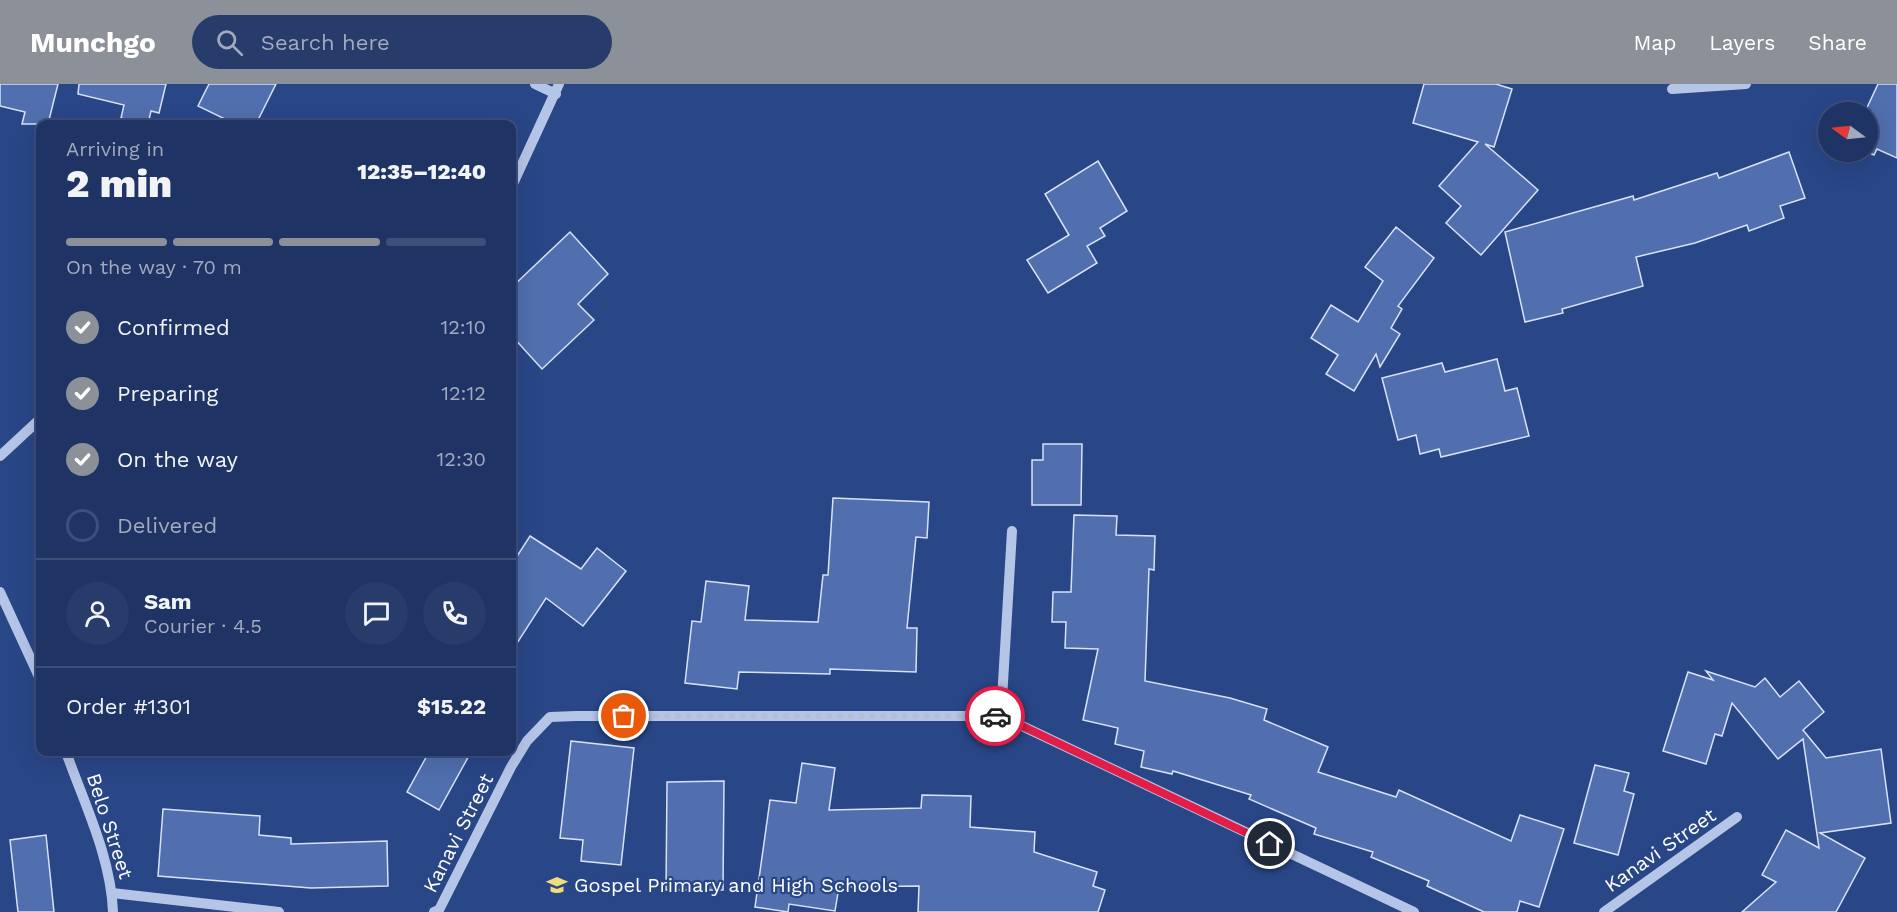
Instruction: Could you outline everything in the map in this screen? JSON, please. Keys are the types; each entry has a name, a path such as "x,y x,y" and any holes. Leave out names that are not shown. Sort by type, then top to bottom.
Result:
{"street":[{"path":"516,177 557,89 535,84"},
{"path":"1672,89 1746,84"},
{"path":"0,456 36,423"},
{"path":"1001,716 1012,531"},
{"path":"0,592 36,670"},
{"name":"Kanavi Street","path":"434,912 439,910 527,741 550,717 1001,716 1414,912"},
{"name":"Belo Street","path":"67,756 102,854 112,893 113,912"},
{"name":"Kanavi Street","path":"1604,912 1737,817"},
{"path":"112,893 279,912"}],"building":[{"path":"0,84 58,84 49,120 36,120 36,124 22,124 25,112 0,106"},
{"path":"79,84 166,84 159,113 151,111 149,120 121,118 124,105 78,94"},
{"path":"209,84 276,84 258,120 227,120 198,106"},
{"path":"1424,84 1496,84 1512,89 1494,147 1485,144 1538,190 1481,255 1446,223 1461,206 1439,186 1478,142 1413,123"},
{"path":"1878,84 1897,84 1897,158 1878,149 1878,102 1870,102"},
{"path":"1789,152 1805,198 1780,206 1784,218 1749,231 1747,225 1695,243 1636,257 1643,286 1562,309 1563,313 1525,322 1505,232 1633,196 1634,200 1717,173 1719,178"},
{"path":"1098,161 1127,211 1100,228 1105,236 1087,246 1097,263 1048,293 1027,260 1069,235 1045,194"},
{"path":"1396,227 1434,258 1398,306 1402,309 1391,328 1400,334 1380,367 1376,354 1354,391 1326,374 1338,355 1311,338 1331,305 1358,322 1383,281 1365,267"},
{"path":"570,232 608,274 578,304 594,320 542,369 516,340 516,283"},
{"path":"1497,359 1505,391 1517,388 1529,436 1441,457 1439,449 1420,454 1416,435 1398,440 1382,378 1442,363 1445,372"},
{"path":"1043,444 1082,444 1081,505 1032,505 1032,460 1043,460"},
{"path":"833,498 929,502 927,538 916,537 907,628 917,628 916,672 830,669 830,674 739,672 737,689 685,683 692,621 701,622 706,581 749,586 745,620 818,622 823,575 828,575"},
{"path":"1074,515 1117,516 1116,535 1155,536 1154,570 1149,569 1145,681 1230,698 1267,709 1264,720 1328,747 1318,772 1396,797 1399,790 1511,841 1520,815 1564,829 1539,907 1520,901 1517,912 1484,912 1427,886 1429,881 1371,857 1373,852 1314,834 1316,828 1249,799 1251,795 1173,771 1172,774 1141,767 1144,751 1115,744 1118,728 1083,720 1098,649 1065,648 1066,622 1052,622 1053,592 1071,592"},
{"path":"530,536 581,569 597,548 626,571 583,626 546,598 516,645 516,558"},
{"path":"1706,671 1755,687 1765,678 1780,697 1799,681 1824,712 1803,730 1826,758 1881,749 1891,823 1820,833 1865,858 1836,912 1742,912 1776,882 1762,875 1786,830 1819,848 1803,739 1778,759 1732,703 1722,736 1715,734 1706,764 1663,751 1688,672 1713,680"},
{"path":"571,741 634,748 621,865 581,861 583,840 560,838"},
{"path":"427,756 469,756 439,810 407,792"},
{"path":"802,763 835,768 829,810 921,808 922,795 971,796 970,827 1035,832 1034,852 1097,872 1093,886 1105,890 1098,912 918,912 919,886 839,887 835,911 789,904 788,912 755,907 770,800 796,803"},
{"path":"1595,765 1629,773 1624,791 1634,794 1618,855 1574,843"},
{"path":"724,781 723,890 666,890 667,782"},
{"path":"163,809 260,816 259,835 291,838 291,844 387,841 388,886 311,888 158,876"},
{"path":"46,835 54,912 18,912 10,840"}],"way so far":[{"path":"624,716 995,716"}],"place":[{"name":"Gospel Primary and High Schools","path":"557,885"}],"route":[{"path":"995,716 1001,716 1270,844"}]}
